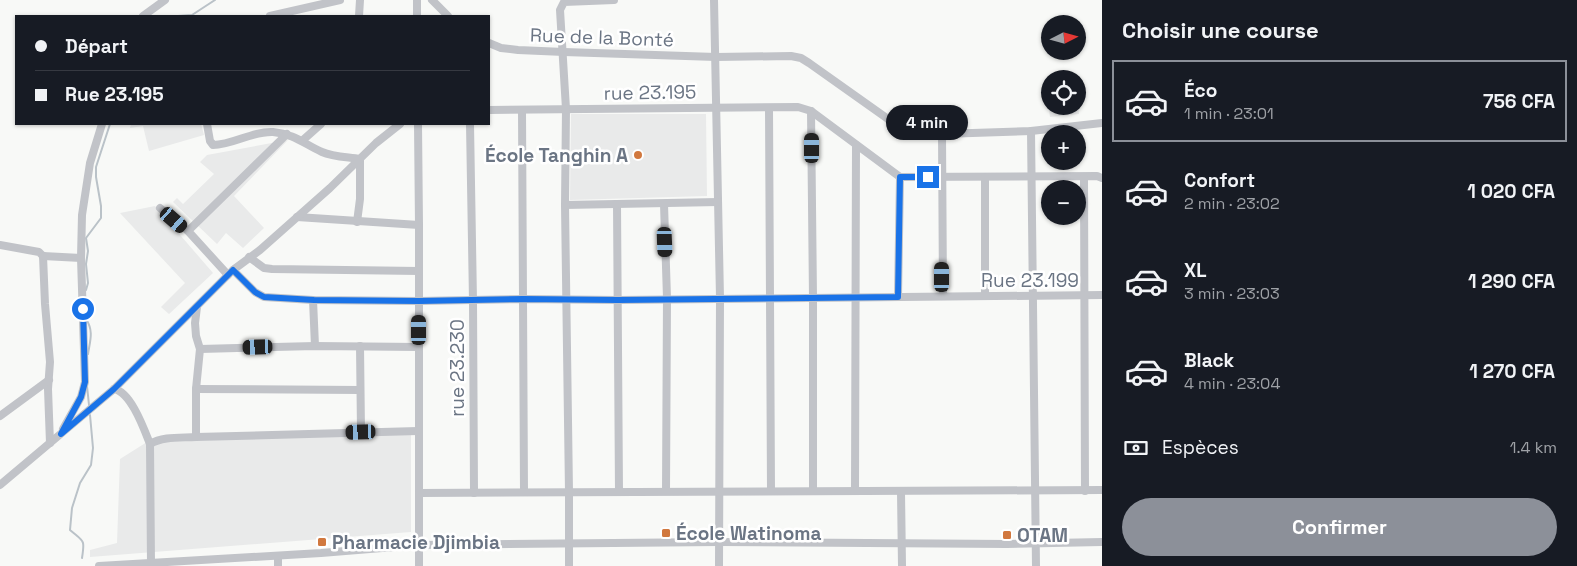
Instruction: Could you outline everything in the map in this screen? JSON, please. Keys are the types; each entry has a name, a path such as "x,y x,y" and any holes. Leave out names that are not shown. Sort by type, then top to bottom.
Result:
{"street":[{"path":"144,15 165,0"},
{"path":"274,15 340,0"},
{"path":"359,15 360,0"},
{"path":"417,0 417,15"},
{"path":"432,0 447,15"},
{"path":"568,566 566,109 560,10 564,2 614,0"},
{"path":"714,0 720,298 718,566"},
{"name":"Rue de la Bonté","path":"490,43 501,48 518,50 801,58 901,126 942,134 1031,132 1102,123"},
{"path":"490,52 501,48"},
{"name":"rue 23.195","path":"490,110 798,107 811,111"},
{"path":"769,108 771,491"},
{"path":"522,110 524,491"},
{"path":"811,111 900,177 1097,176 1102,178"},
{"path":"811,111 813,490"},
{"path":"61,434 81,397 85,382 81,258 82,216 90,163 102,125"},
{"path":"207,125 211,144 215,146 261,133 272,132 287,134 303,140 323,152 360,159"},
{"path":"303,140 320,125"},
{"path":"2,481 114,389 231,272 297,218 376,143 399,125"},
{"path":"418,125 419,566"},
{"name":"rue 23.230","path":"470,125 474,301 474,492"},
{"path":"1031,132 1036,566"},
{"path":"188,232 287,134"},
{"path":"942,134 942,296"},
{"path":"855,491 856,145"},
{"path":"357,222 360,206 360,159"},
{"path":"898,297 900,177"},
{"path":"985,177 985,296"},
{"path":"1084,177 1085,490"},
{"path":"565,205 718,202"},
{"path":"617,204 619,491"},
{"path":"664,204 667,298 666,491"},
{"name":"Rue 23.199","path":"160,208 231,272 264,297 314,300 474,301 523,299 618,300 1102,295"},
{"path":"297,218 419,225"},
{"path":"0,245 39,252 43,256 81,258"},
{"path":"43,256 50,362 50,443"},
{"path":"250,257 264,268 272,269 419,271"},
{"path":"314,300 315,346"},
{"path":"196,437 196,389 200,349 195,323 197,307"},
{"path":"200,349 315,346 419,347"},
{"path":"360,346 361,432"},
{"path":"0,416 49,380"},
{"path":"114,389 120,390 134,409 150,444 151,563"},
{"path":"196,389 360,390"},
{"path":"150,444 160,439 196,437 418,431"},
{"path":"419,493 524,491 813,490 901,492 1102,490"},
{"path":"901,492 902,566"},
{"path":"99,566 278,556 419,545 718,542 1102,542"},
{"path":"278,556 278,566"}],"shaded area":[{"name":"École Tanghin A","path":"571,114 706,114 707,196 570,200"},
{"path":"1050,115 1069,115 1050,117"},
{"path":"131,125 201,125 204,135 149,151 143,126 130,128"},
{"path":"288,140 234,196 264,228 243,248 226,233 217,244 173,202 177,198 183,204 214,174 200,162 207,155"},
{"path":"155,206 213,273 169,314 161,307 185,283 120,213"},
{"path":"411,434 411,532 90,557 90,550 117,543 120,459 147,442"}],"waterway":[{"path":"192,15 215,0"},
{"path":"86,290 88,283 86,238 101,218 96,167 110,125"},
{"path":"86,319 91,332 88,354"},
{"path":"87,386 89,405"},
{"path":"82,558 82,541 70,530 72,508 80,483 91,465 93,448 90,415"}],"place":[{"name":"École Tanghin A","path":"638,155"},
{"name":"École Watinoma","path":"666,533"},
{"name":"OTAM","path":"1007,535"},
{"name":"Pharmacie Djimbia","path":"322,542"}],"route":[{"path":"83,309 85,382 81,397 61,434 114,389 233,270 255,292 264,297 314,300 474,301 523,299 618,300 898,297 900,177 928,177"}]}
